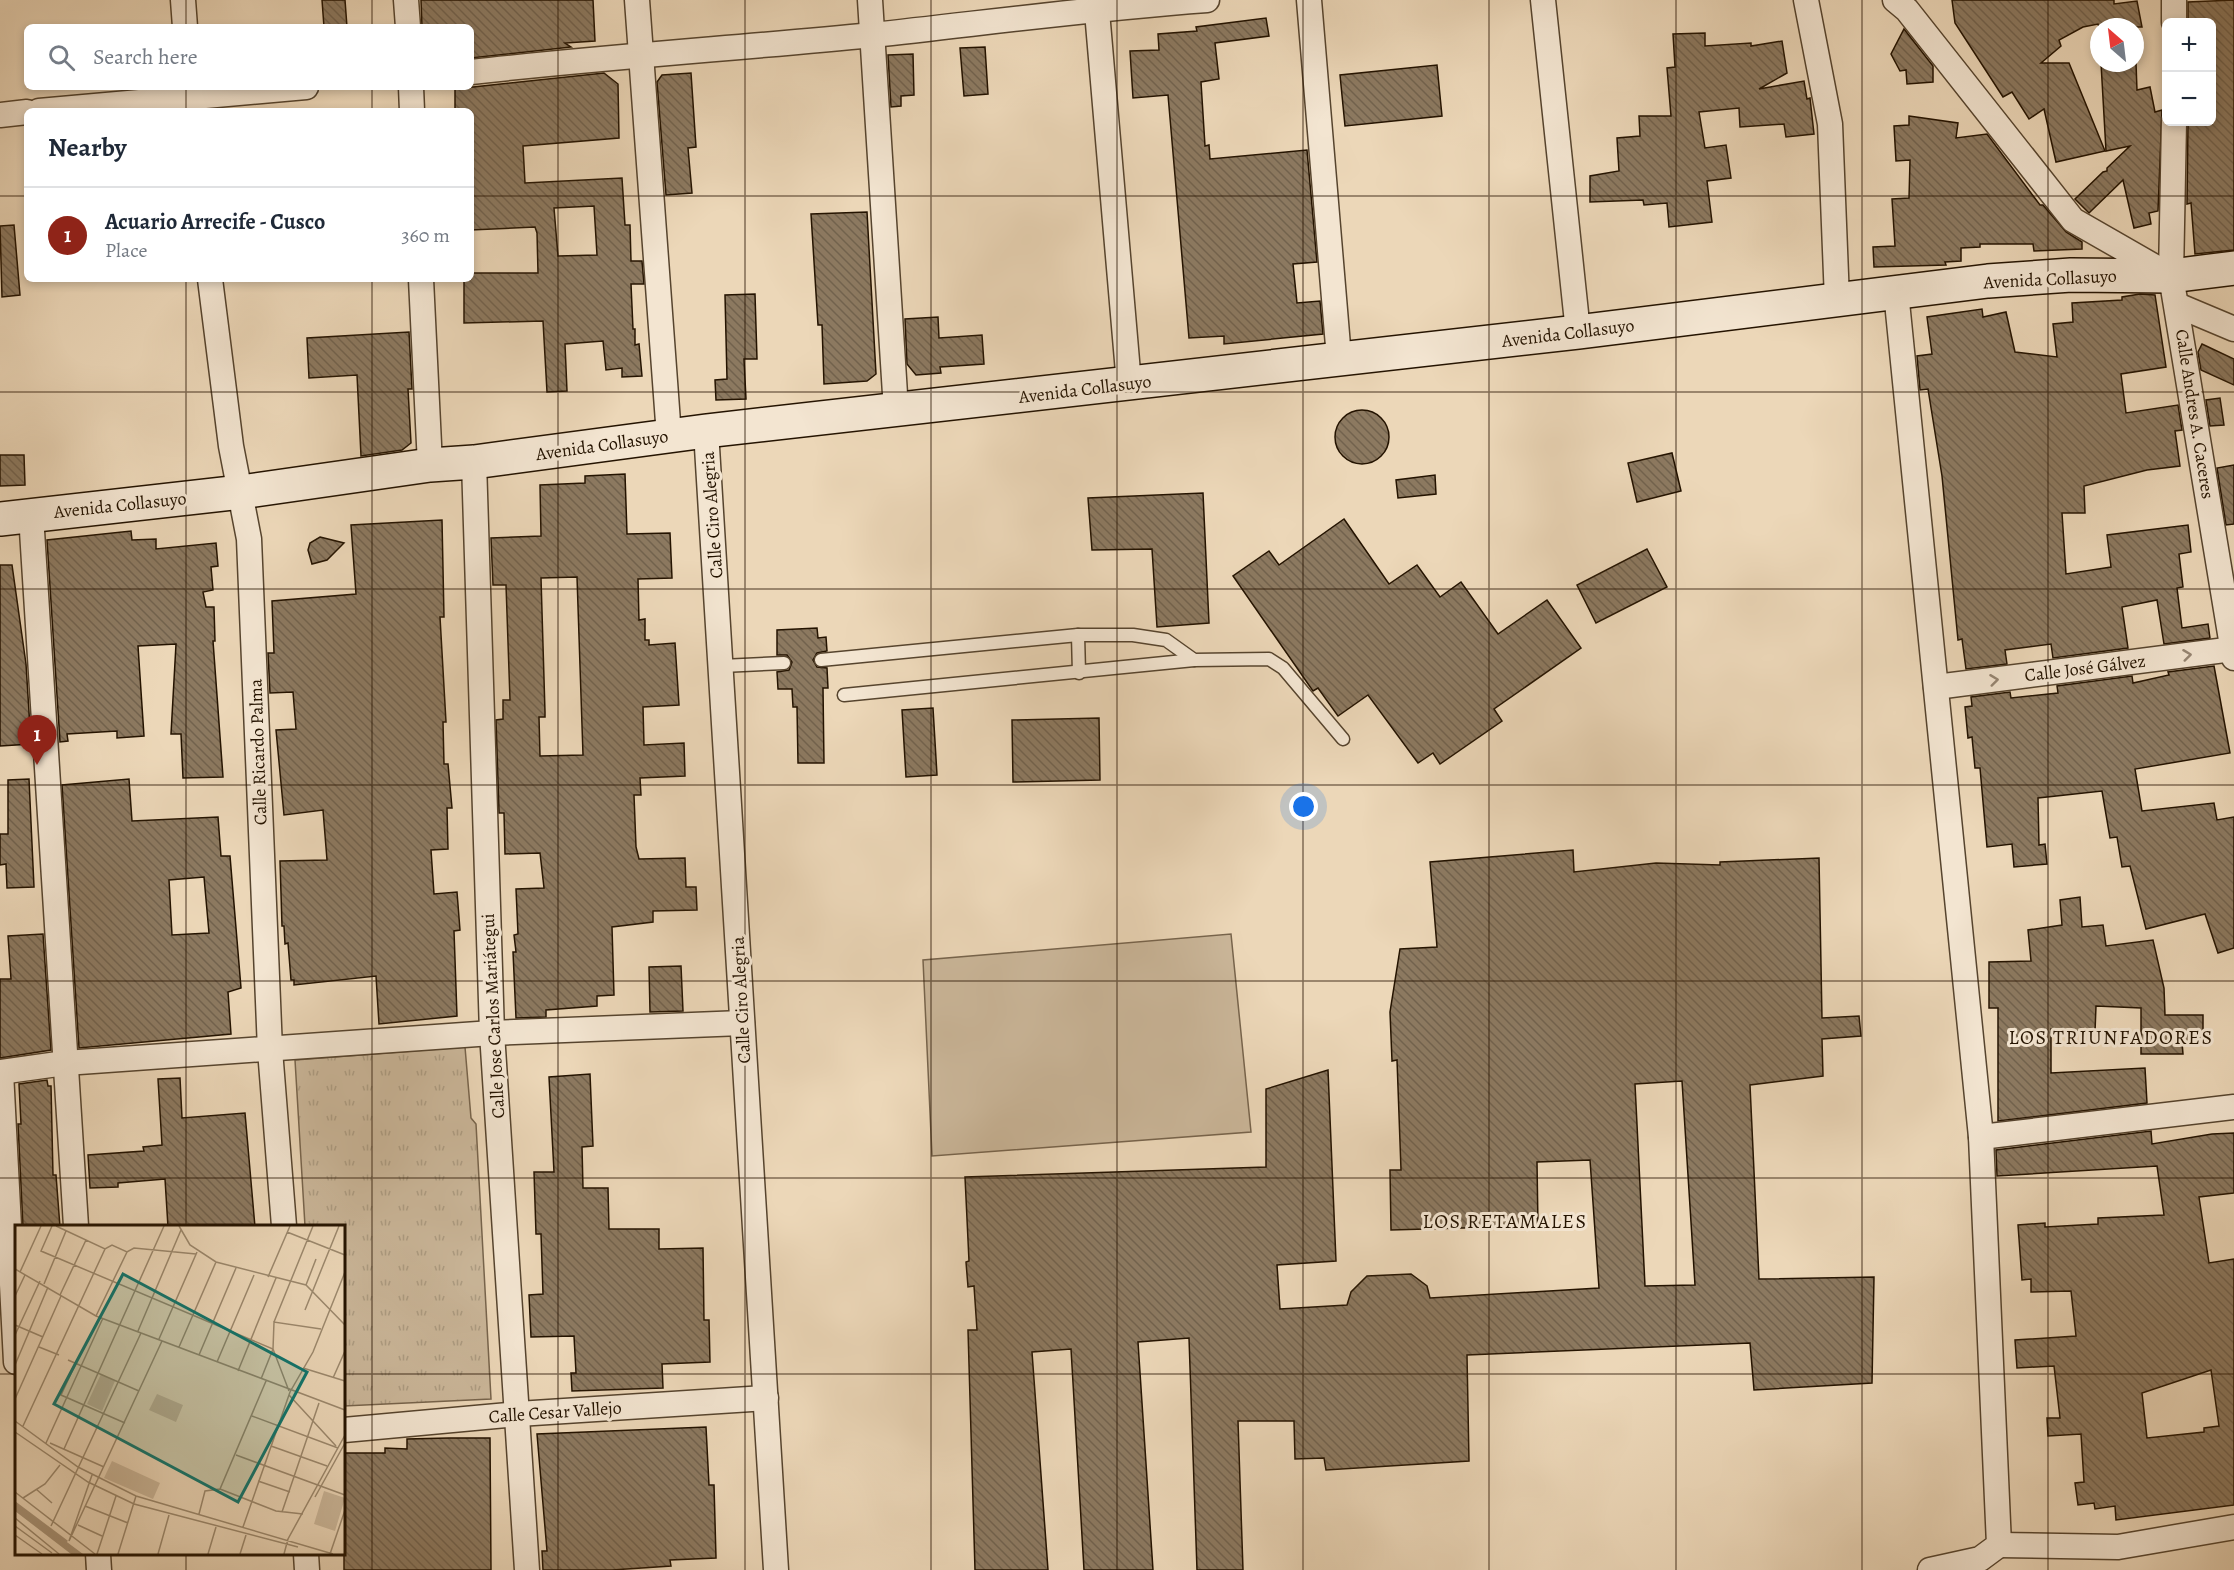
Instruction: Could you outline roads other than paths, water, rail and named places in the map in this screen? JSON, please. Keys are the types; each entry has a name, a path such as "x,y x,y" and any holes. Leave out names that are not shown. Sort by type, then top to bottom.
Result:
{"street":[{"path":"183,0 184,24"},
{"path":"406,0 408,24"},
{"path":"637,0 669,436"},
{"path":"870,0 896,410"},
{"path":"474,72 641,53 873,34 1096,4 1207,0"},
{"path":"1309,0 1339,358"},
{"path":"1543,0 1578,332"},
{"path":"1806,0 1830,124 1837,300"},
{"path":"1895,0 1914,20 2073,220 2174,291 2234,329"},
{"path":"2174,0 2174,18"},
{"path":"1096,4 1129,384"},
{"path":"73,108 274,90"},
{"path":"411,90 412,108"},
{"path":"0,115 24,112"},
{"name":"Calle Andres A. Caceres","path":"2174,126 2174,291 2234,652"},
{"name":"Avenida Collasuyo","path":"15,517 241,492 430,465 474,462 706,431 1578,332 1988,281 2071,275 2174,291 2234,268"},
{"name":"Calle Ricardo Palma","path":"210,282 231,446 249,539 270,1050 284,1225"},
{"path":"421,282 430,465"},
{"path":"1896,292 1981,1137 1999,1545"},
{"name":"Calle Ciro Alegria","path":"706,431 776,1570"},
{"name":"Calle Jose Carlos Mariátegui","path":"474,462 492,1033 519,1414 527,1570"},
{"path":"15,517 65,1063 76,1225"},
{"name":"Calle José Gálvez","path":"1936,687 2234,652"},
{"path":"15,1343 1,1072 65,1063 492,1033 742,1023"},
{"path":"1981,1137 2234,1107"},
{"name":"Calle Cesar Vallejo","path":"345,1430 519,1414 766,1398"},
{"path":"1930,1570 1980,1559 1999,1545 2118,1547 2234,1527"},
{"path":"98,1555 99,1570"},
{"path":"306,1555 307,1570"}],"lane":[{"path":"1078,635 1079,673"},
{"path":"820,660 1078,635 1133,635 1166,640 1194,660"},
{"path":"844,695 1194,660 1269,659 1283,668 1342,739"},
{"path":"722,666 784,663"}],"place":[{"name":"Acuario Arrecife - Cusco","path":"37,765"}],"district":[{"name":"LOS TRIUNFADORES","path":"2111,1037"},
{"name":"LOS RETAMALES","path":"1505,1221"}]}
